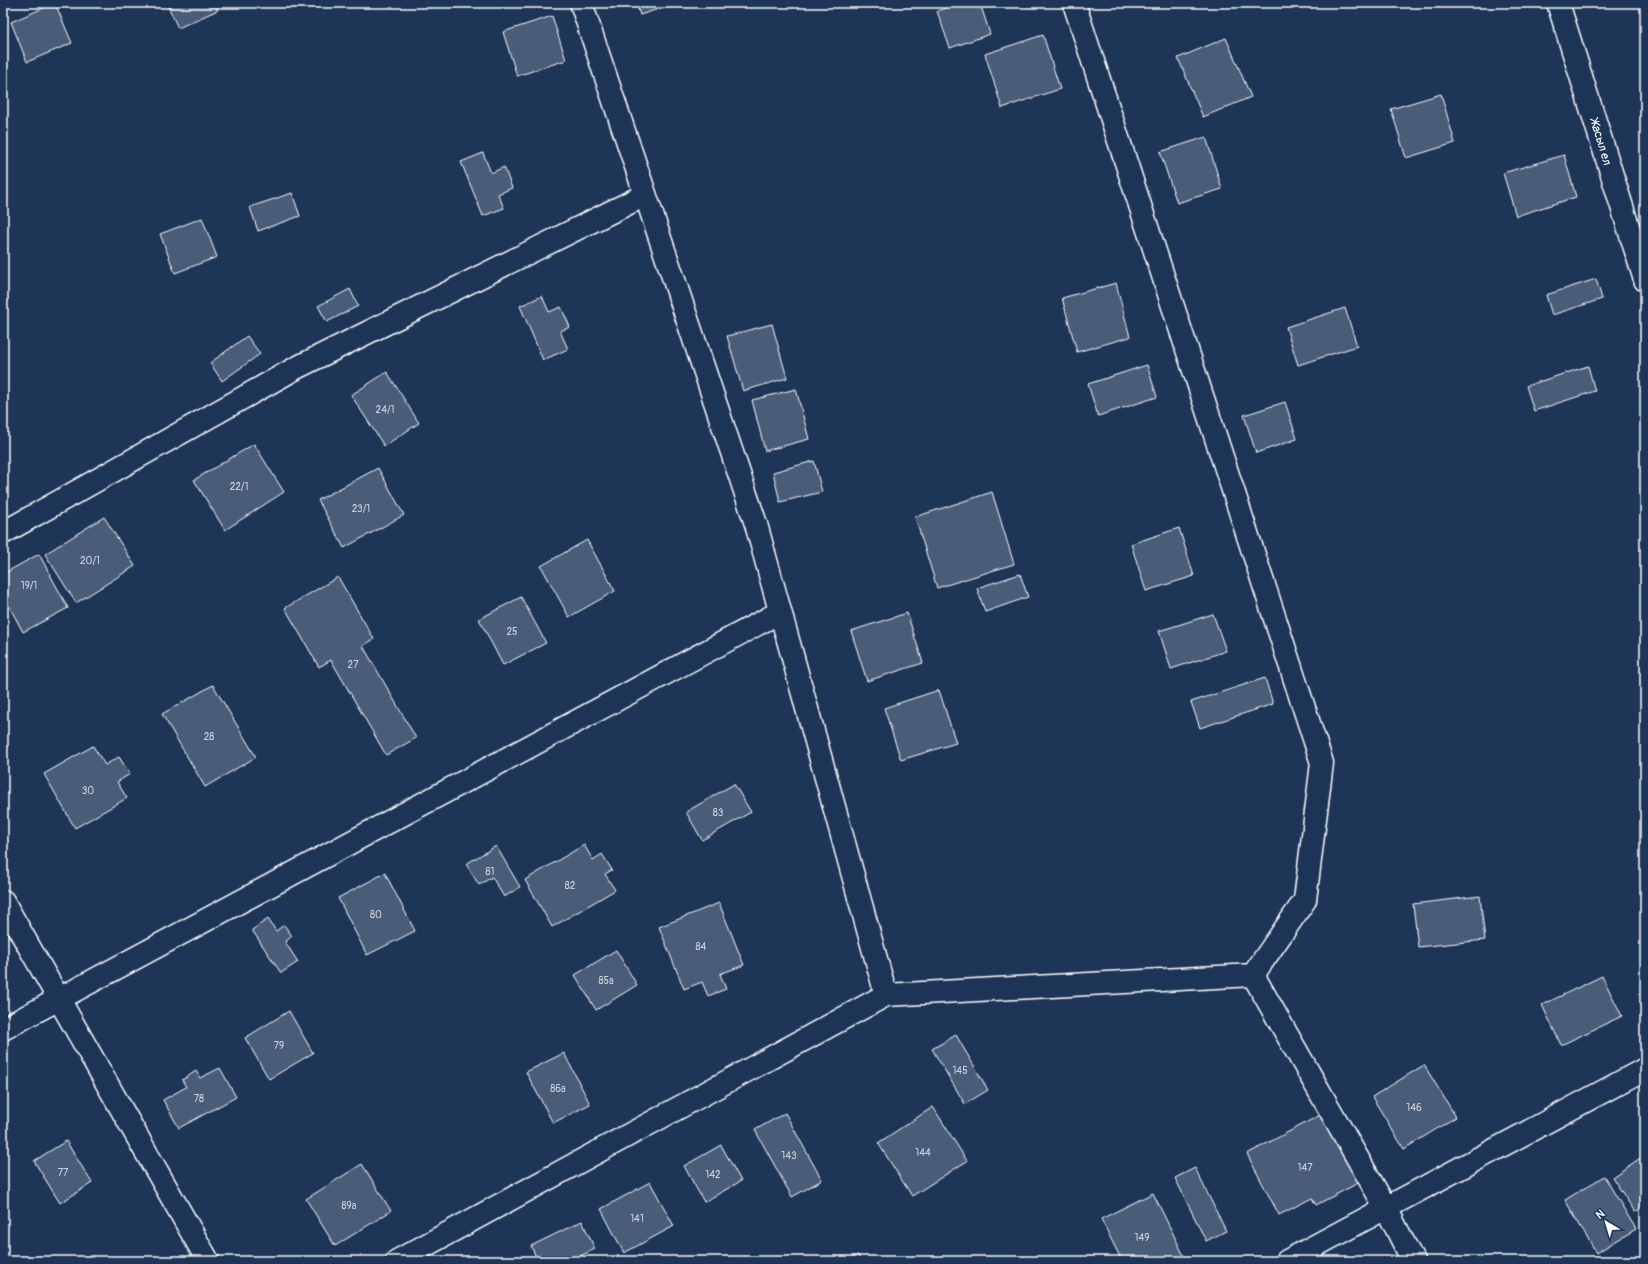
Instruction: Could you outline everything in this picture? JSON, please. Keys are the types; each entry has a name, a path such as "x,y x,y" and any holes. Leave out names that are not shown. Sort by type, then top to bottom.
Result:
{"street":[{"path":"581,3 756,524 886,995"},
{"path":"1074,3 1322,763 1305,900 1253,975"},
{"name":"Жасыл ел","path":"1558,3 1645,280"},
{"path":"3,533 296,368 645,195"},
{"path":"3,1029 780,612"},
{"path":"3,902 208,1261"},
{"path":"397,1261 886,995 1253,975"},
{"path":"1253,975 1386,1208 1413,1261"},
{"path":"1287,1261 1645,1069"}],"building":[{"path":"55,3 72,43 27,62 11,22"},
{"path":"215,3 218,10 178,28 167,4"},
{"path":"636,3 677,3 640,15"},
{"path":"961,3 980,3 990,34 950,48 937,11"},
{"path":"552,16 566,60 517,76 503,32"},
{"path":"1043,35 1060,89 1002,108 985,54"},
{"path":"1226,38 1251,97 1203,117 1178,58"},
{"path":"1441,94 1455,143 1406,158 1391,109"},
{"path":"1206,137 1222,189 1177,203 1160,152"},
{"path":"483,153 491,173 504,167 512,188 498,194 504,208 483,216 461,162"},
{"path":"1564,155 1576,197 1516,216 1503,173"},
{"path":"292,193 300,216 258,231 250,207"},
{"path":"202,218 217,257 175,273 160,234"},
{"path":"1596,279 1602,299 1552,315 1546,295"},
{"path":"1116,283 1130,337 1077,352 1062,298"},
{"path":"350,289 358,306 327,322 318,306"},
{"path":"542,296 549,312 561,307 570,327 560,331 568,349 543,360 520,306"},
{"path":"1345,308 1357,346 1298,365 1286,327"},
{"path":"772,324 787,378 743,391 727,336"},
{"path":"247,336 260,354 222,381 210,363"},
{"path":"1147,365 1157,397 1098,416 1088,384"},
{"path":"1588,366 1595,391 1534,411 1526,386"},
{"path":"387,372 419,423 384,446 351,395"},
{"path":"796,389 809,439 765,451 752,400"},
{"path":"1285,402 1297,439 1256,453 1244,415"},
{"path":"254,444 284,492 225,530 194,480"},
{"path":"814,461 822,492 780,502 773,472"},
{"path":"378,468 404,515 344,548 318,500"},
{"path":"992,492 1014,564 937,588 915,517"},
{"path":"104,517 135,566 76,603 45,554"},
{"path":"1179,528 1194,576 1146,591 1131,544"},
{"path":"587,540 615,591 569,617 541,566"},
{"path":"39,554 68,608 23,632 3,595 3,574"},
{"path":"1020,574 1028,597 985,612 977,588"},
{"path":"338,577 374,639 363,646 416,738 386,755 331,660 319,667 285,608"},
{"path":"521,597 546,643 503,665 479,619"},
{"path":"907,613 923,663 867,681 851,631"},
{"path":"1213,614 1226,651 1171,669 1159,631"},
{"path":"1265,678 1273,704 1200,728 1191,702"},
{"path":"213,685 256,757 205,787 162,714"},
{"path":"939,690 956,743 901,760 884,708"},
{"path":"93,746 105,765 119,757 130,774 117,782 127,798 75,828 44,774"},
{"path":"734,784 751,812 702,840 686,812"},
{"path":"584,845 593,860 602,854 612,870 605,874 615,890 552,927 525,880"},
{"path":"496,846 520,887 504,897 492,877 479,885 466,864"},
{"path":"385,873 415,931 367,955 338,898"},
{"path":"1480,896 1485,940 1418,947 1413,904"},
{"path":"719,903 744,965 720,974 726,989 708,996 702,982 684,989 659,927"},
{"path":"268,919 276,931 284,925 292,936 285,942 298,962 281,973 252,930"},
{"path":"616,950 637,985 596,1010 575,975"},
{"path":"1602,976 1622,1016 1561,1045 1542,1005"},
{"path":"289,1011 313,1053 269,1079 245,1038"},
{"path":"956,1035 988,1090 965,1104 932,1049"},
{"path":"564,1053 590,1104 553,1123 526,1072"},
{"path":"1424,1065 1456,1117 1404,1149 1372,1097"},
{"path":"220,1068 236,1097 179,1128 163,1100 186,1087 182,1080 196,1071 200,1078"},
{"path":"933,1107 967,1161 912,1196 878,1143"},
{"path":"1326,1112 1362,1181 1316,1205 1312,1198 1279,1215 1247,1154"},
{"path":"785,1113 822,1180 792,1197 755,1130"},
{"path":"66,1141 92,1183 60,1203 34,1161"},
{"path":"721,1145 741,1181 704,1202 684,1166"},
{"path":"1645,1155 1645,1206 1635,1212 1612,1177"},
{"path":"362,1164 391,1211 335,1246 306,1199"},
{"path":"1195,1168 1226,1231 1206,1241 1175,1178"},
{"path":"1604,1176 1636,1229 1596,1253 1565,1200"},
{"path":"650,1182 674,1226 624,1253 601,1209"},
{"path":"1153,1193 1184,1256 1173,1261 1122,1261 1101,1219"},
{"path":"582,1221 595,1249 569,1261 560,1261 557,1255 544,1261 538,1261 531,1246"},
{"path":"858,1255 861,1261 846,1261"}]}
